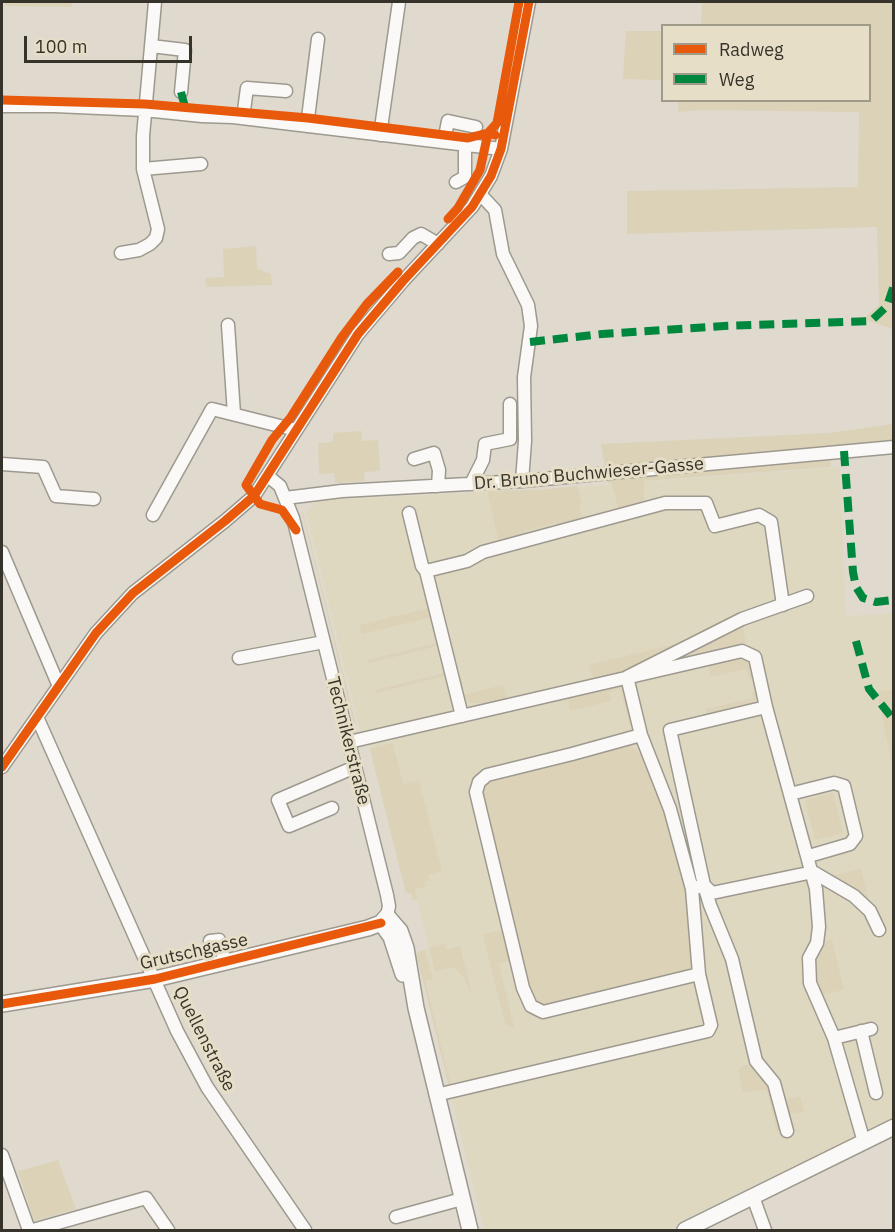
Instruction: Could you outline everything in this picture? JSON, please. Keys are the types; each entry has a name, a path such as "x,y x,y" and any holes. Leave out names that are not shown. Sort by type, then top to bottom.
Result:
{"main road":[{"name":"Grutschgasse","path":"2,1004 155,979 384,920"},
{"name":"Technikerstraße","path":"384,920 400,931 406,948 416,1008 470,1230"},
{"path":"685,1230 894,1127"}],"street":[{"path":"121,253 140,250 150,244 156,238 158,229 143,169 144,110 155,2"},
{"path":"380,135 399,2"},
{"path":"4,761 96,633 133,592 254,496 358,334 481,195 501,149 529,2"},
{"path":"307,126 318,39"},
{"path":"151,46 185,50 181,92"},
{"path":"243,118 247,88 286,91"},
{"path":"2,106 144,110 243,118 501,149"},
{"path":"444,142 447,121 476,127"},
{"path":"456,182 465,177 465,144"},
{"path":"143,169 201,164"},
{"path":"481,195 495,210 503,254 528,305 531,326 524,377 525,441 522,481"},
{"path":"388,254 399,253 412,238 421,234 438,244"},
{"path":"228,325 234,414"},
{"path":"471,484 483,460 484,444 510,439 510,404"},
{"path":"153,515 212,409 296,430"},
{"name":"Dr. Bruno Buchwieser-Gasse","path":"285,498 342,491 522,481 894,447"},
{"path":"414,459 434,453 439,470 438,486"},
{"path":"2,464 43,467 56,496 94,499"},
{"name":"Technikerstraße","path":"268,476 280,486 293,518 387,895 389,906 384,920"},
{"path":"426,571 466,561 483,552 665,503 706,503 715,526 759,516 771,522 783,605"},
{"path":"408,513 422,566 426,571 462,716"},
{"path":"2,552 58,684"},
{"path":"627,677 742,619 807,596"},
{"path":"239,658 324,642"},
{"path":"349,742 742,651 755,657 766,707 809,856 816,889 819,927 817,943 809,958 810,983 834,1038 864,1142"},
{"path":"627,677 641,735 698,887 710,905 732,959 756,1061 774,1083 787,1131"},
{"path":"436,1095 708,1031 711,1025 699,974 698,887 670,730 766,707"},
{"name":"Quellenstraße","path":"37,717 177,1031 207,1088 305,1230"},
{"path":"641,735 487,775 479,782 476,792 523,988 531,1006 543,1012 699,974"},
{"path":"332,808 289,825 278,800 355,767"},
{"path":"790,794 834,783 844,786 856,836 850,844 809,856"},
{"path":"698,887 712,893 813,872 854,896 870,910 879,930"},
{"path":"210,940 219,940 225,962"},
{"path":"834,1038 866,1030 876,1093"},
{"path":"2,1155 31,1230 146,1198 168,1230"},
{"path":"753,1197 765,1230"},
{"path":"396,1217 462,1199"}],"shaded area":[{"path":"5,2 72,2 72,7 5,6"},
{"path":"702,2 893,2 893,329 863,319 879,305 877,227 627,234 627,191 858,187 859,112 700,110 678,112 678,102 871,102 871,24 701,24"},
{"path":"626,31 661,31 661,80 623,79"},
{"path":"256,246 257,269 271,274 272,285 206,287 205,278 224,277 223,249"},
{"path":"893,424 893,454 831,450 830,467 644,481 644,506 619,512 612,484 608,483 601,444 829,433"},
{"path":"362,431 362,441 378,440 380,471 364,472 365,481 335,483 334,473 319,474 318,443 333,442 333,433"},
{"path":"840,467 846,616 893,613 893,1119 669,1230 484,1230 416,953 429,948 417,900 413,900 411,893 406,893 370,749 361,734 306,513 317,500 538,490"},
{"path":"577,486 582,504 579,505 583,521 558,527 556,523 525,531 526,536 499,543 487,491 538,490"},
{"path":"303,512 356,724 354,724"},
{"path":"429,608 431,617 362,634 359,625"},
{"path":"743,628 746,643 666,664 664,662"},
{"path":"687,641 617,673 593,678 589,665"},
{"path":"437,643 438,646 369,663 368,660"},
{"path":"733,658 747,661 751,665 754,680 750,681 746,669 711,677 708,664"},
{"path":"445,673 445,676 376,693 375,690"},
{"path":"503,685 507,700 493,703 471,703 462,695"},
{"path":"623,686 633,724 630,725 620,689 610,692 611,701 570,711 568,699"},
{"path":"894,689 893,769 877,692"},
{"path":"757,691 758,697 754,702 707,714 706,709 753,698 752,692"},
{"path":"393,743 403,784 419,780 442,871 428,875 429,880 424,882 425,887 415,889 417,900 413,900 411,893 406,893 370,749"},
{"path":"630,744 648,763 673,827 687,881 693,966 682,973 543,1006 534,1002 527,986 481,791 489,778"},
{"path":"833,793 843,833 815,840 805,800"},
{"path":"861,869 869,900 865,901 831,876"},
{"path":"505,929 512,960 499,964 514,1027 512,1028 505,1023 484,940 484,934"},
{"path":"832,939 844,990 825,994 820,993 816,986 813,958 823,943"},
{"path":"445,944 446,950 460,946 472,994 464,978 454,967 435,971 429,948"},
{"path":"425,950 433,979 425,981 451,1086 449,1086 416,953"},
{"path":"744,1065 754,1065 771,1082 781,1128 777,1133 767,1090 743,1092 739,1069"},
{"path":"800,1096 804,1112 789,1114 782,1100"},
{"path":"58,1160 76,1209 34,1221 18,1171"}],"marked path":[{"path":"181,92 185,107"},
{"path":"530,342 602,334 724,326 871,321 887,306 894,285"},
{"path":"844,451 856,587 863,598 876,602 894,600"},
{"path":"856,641 869,689 894,720"}],"cycle path":[{"path":"448,219 458,208 480,170 488,133 497,123 519,2"},
{"path":"2,767 96,633 133,593 254,496 358,334 403,281 472,207 491,176 501,149 529,2"},
{"path":"2,100 145,104 308,118 468,138 488,133 495,135"},
{"path":"296,530 282,510 260,504 246,485 272,440 291,417 342,337 367,304 398,272"},
{"path":"2,1004 155,979 381,923"}]}
